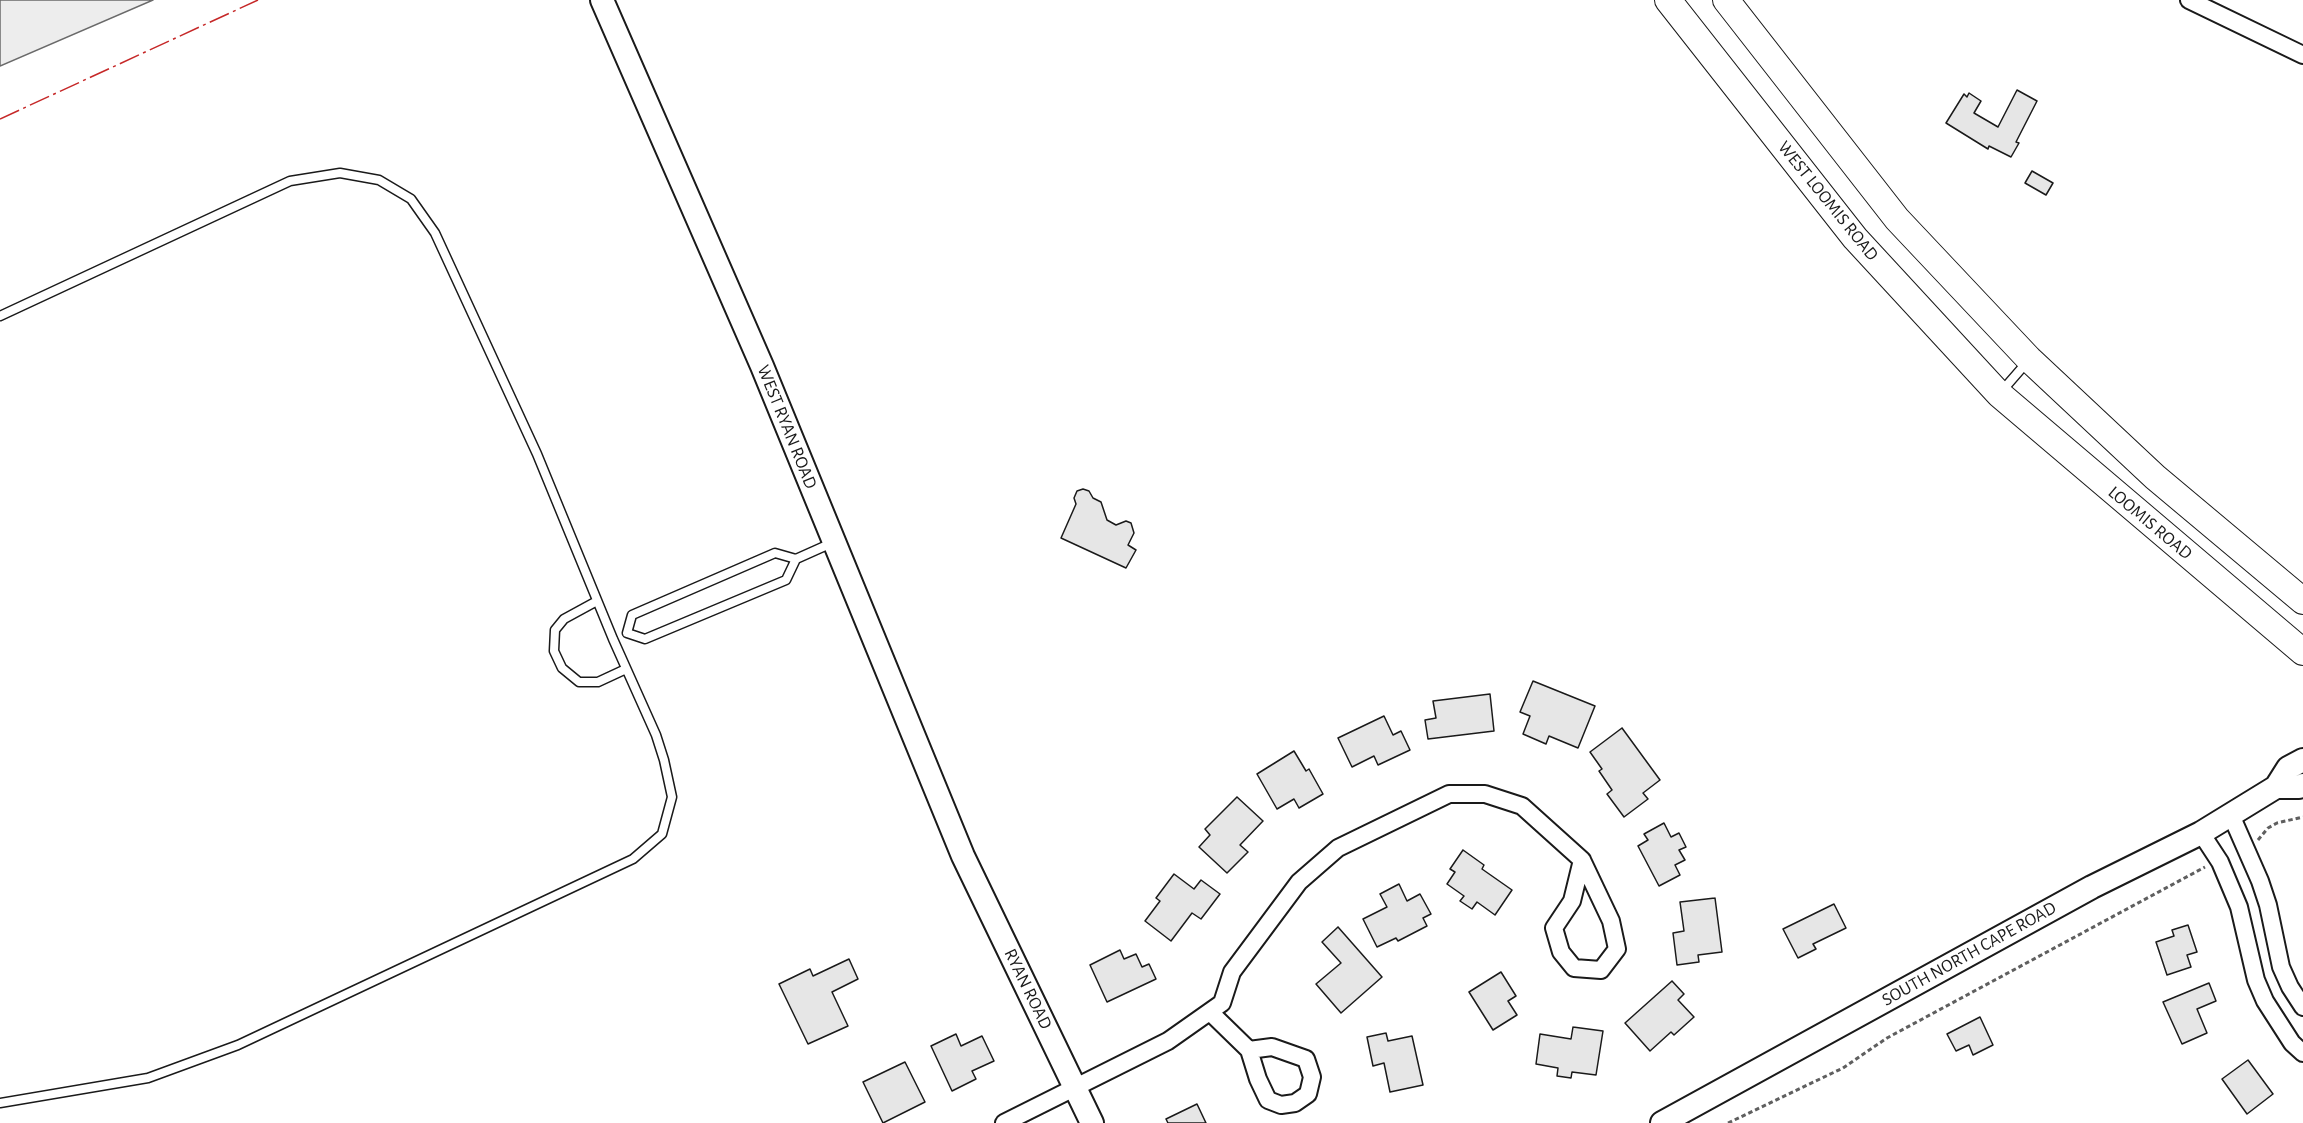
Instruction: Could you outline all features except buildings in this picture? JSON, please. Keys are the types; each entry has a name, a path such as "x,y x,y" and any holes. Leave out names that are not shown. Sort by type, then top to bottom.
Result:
{"main road":[{"name":"WEST LOOMIS ROAD","path":"1668,0 1856,238 1999,394"},
{"path":"1726,0 1897,219 2029,360 2155,477 2303,601"},
{"name":"LOOMIS ROAD","path":"1999,394 2303,652"},
{"path":"2272,627 2303,668"}],"street":[{"name":"WEST RYAN ROAD","path":"602,0 762,366 963,856"},
{"path":"2189,0 2303,55"},
{"name":"SOUTH NORTH CAPE ROAD","path":"1669,1122 2092,887 2201,833 2276,787 2288,768 2303,760"},
{"name":"SOUTH NORTH CAPE ROAD","path":"2276,787 2303,785"},
{"path":"1004,1123 1168,1041 1210,1012 1222,1003 1232,972 1299,882 1338,848 1449,794 1485,794 1522,806 1582,860 1611,921 1617,949 1601,970 1574,968 1561,952 1554,928 1572,902 1582,860"},
{"path":"2231,815 2268,905 2281,967 2303,1007"},
{"path":"2201,833 2220,862 2239,907 2256,980 2265,1001 2292,1043 2303,1053"},
{"name":"RYAN ROAD","path":"963,856 1092,1123"},
{"path":"1210,1012 1249,1050"}],"lane":[{"path":"0,316 290,182 340,172 379,180 411,199 435,233 537,454 664,760 672,797 662,834 633,859 237,1045 148,1078 0,1103"},
{"path":"1999,394 2029,360"},
{"path":"627,633 632,615 776,554 796,559 834,542"},
{"path":"613,639 627,633 645,639 786,580 796,559"},
{"path":"597,601 564,619 555,630 554,651 562,668 579,682 598,682 626,669"}],"path":[{"path":"2257,841 2268,828 2277,822 2303,817"},
{"path":"1728,1123 1843,1068 1887,1038 2202,869"}],"shaded area":[{"path":"0,0 153,0 0,66"}],"power":[{"path":"0,119 258,0"}]}
